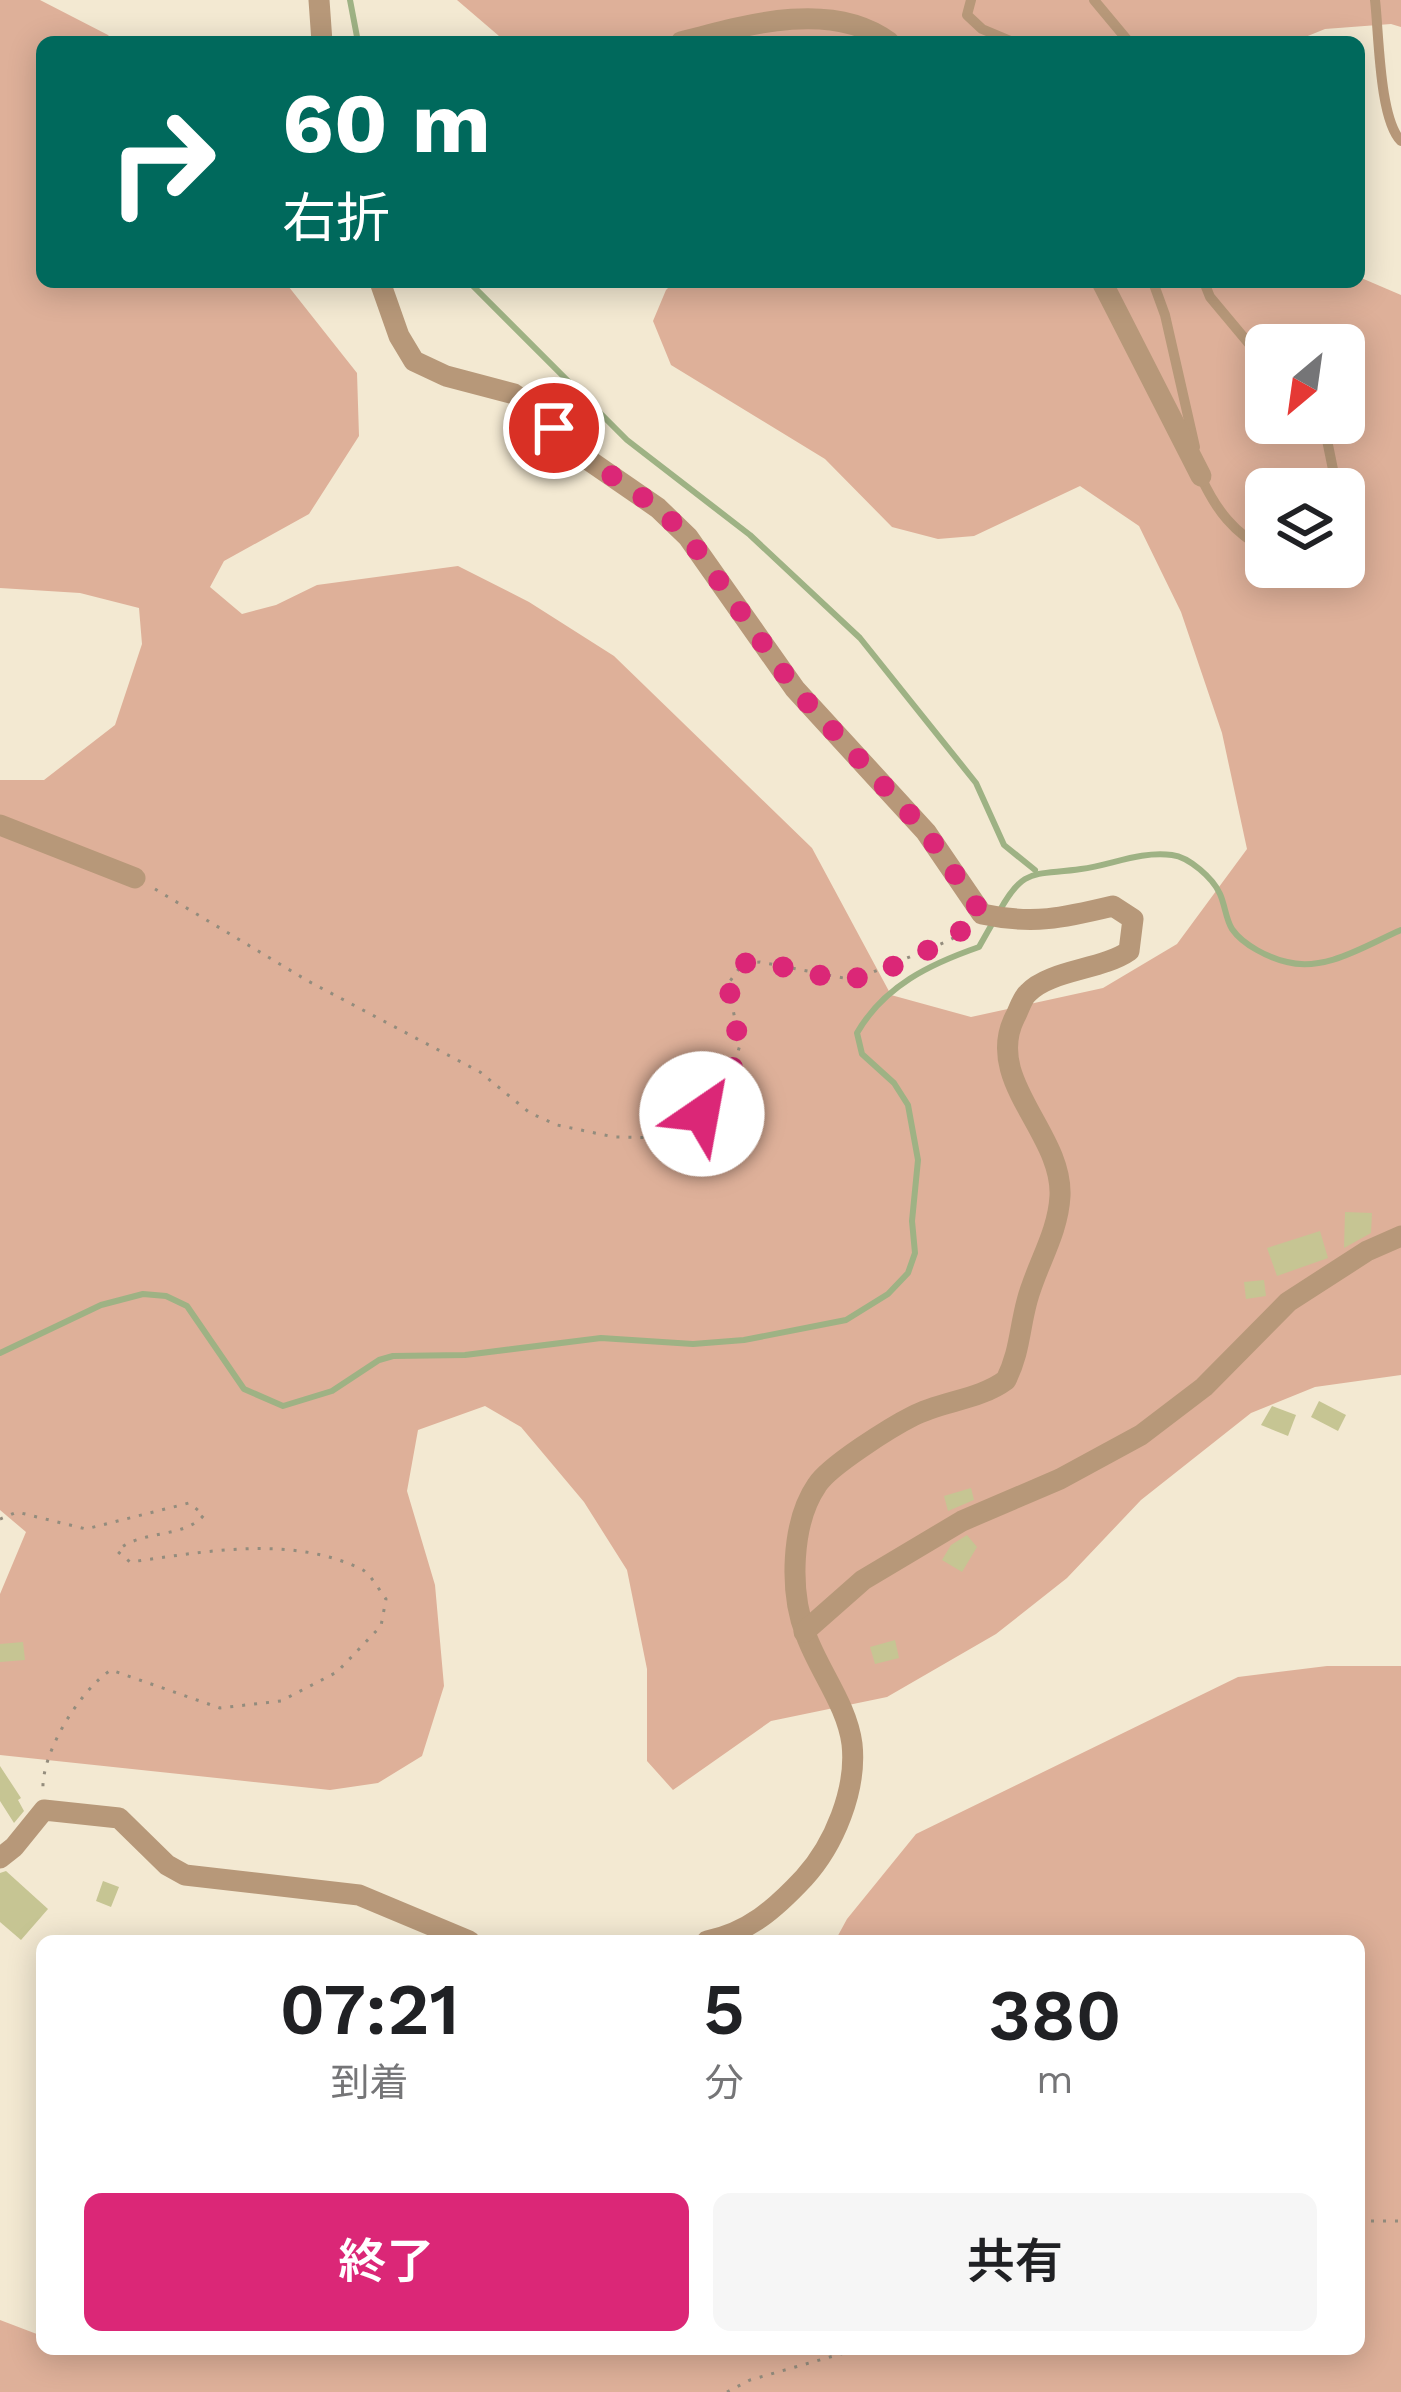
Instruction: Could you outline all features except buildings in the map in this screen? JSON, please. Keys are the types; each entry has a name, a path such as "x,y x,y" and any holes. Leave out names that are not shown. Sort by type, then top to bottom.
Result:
{"street":[{"path":"319,0 322,36"},
{"path":"703,36 782,14 826,11 862,20 882,36"},
{"path":"382,288 399,336 414,361 446,376 514,394 537,409 572,448 658,508 688,537 784,675 926,832 982,914 1018,922 1053,921 1113,906 1132,919 1129,951 1027,993 1009,1030 1008,1056 1017,1091 1057,1161 1060,1196 1053,1234 1026,1304 1020,1351 1006,1380 911,1417 819,1480 805,1507 796,1558 804,1632 846,1720 852,1745 851,1777 832,1840 776,1908 746,1929 726,1935"},
{"path":"1105,288 1201,476"},
{"path":"0,825 135,878"},
{"path":"804,1632 863,1580 962,1521 1060,1479 1142,1435 1204,1387 1288,1302 1367,1251 1401,1236"},
{"path":"0,1858 44,1810 119,1818 167,1865 184,1875 359,1895 455,1935"}],"lane":[{"path":"971,0 967,15 999,36"},
{"path":"1094,0 1124,36"},
{"path":"1376,0 1384,84 1394,135 1401,141"},
{"path":"1156,288 1201,476 1215,507 1245,536"},
{"path":"1207,288 1245,338"}],"path":[{"path":"135,878 308,981 480,1072 530,1113 557,1126 614,1137 670,1138 702,1114 730,1078 740,1045 728,984 743,963 854,980 948,941 968,930 982,914"},
{"path":"0,1519 17,1512 86,1529 189,1503 204,1515 196,1524 130,1539 117,1551 130,1562 230,1549 301,1552 367,1572 386,1599 381,1626 338,1672 281,1701 220,1708 111,1670 84,1698 46,1756 44,1810"},
{"path":"1365,2221 1401,2221"},
{"path":"727,2392 750,2380 838,2355"}],"shaded area":[{"path":"0,0 40,0 109,36 36,36 36,288 290,288 357,373 359,436 309,514 224,561 210,587 242,614 276,605 317,585 458,566 529,602 614,656 812,848 891,995 971,1017 1103,988 1177,944 1247,849 1222,733 1181,612 1139,526 1080,486 974,536 938,539 892,527 825,459 671,365 653,321 666,290 1365,288 1365,280 1401,295 1401,1375 1315,1387 1251,1413 1141,1500 1067,1578 996,1634 887,1697 771,1721 673,1790 647,1761 647,1669 627,1570 584,1502 521,1427 485,1406 418,1430 407,1491 435,1585 444,1686 422,1756 378,1783 330,1790 0,1755 0,1594 26,1532 0,1510 0,780 44,780 115,725 142,644 139,608 80,593 0,588"},
{"path":"457,0 1401,0 1401,27 1325,29 1308,36 499,36"},
{"path":"1327,1666 1401,1666 1401,2392 0,2392 0,2320 36,2334 36,2355 1365,2355 1365,1935 838,1935 916,1834 1238,1677"}],"waterway":[{"path":"350,0 357,36"},
{"path":"475,288 627,440 750,535 860,638 976,783 1004,845 1035,870"},
{"path":"999,912 1016,887 1032,876 1160,854 1179,857 1200,869 1217,888 1237,935 1280,960 1302,964 1331,960 1401,930"},
{"path":"0,1353 101,1305 143,1294 166,1296 187,1306 244,1389 283,1406 332,1391 393,1356 465,1355 601,1338 693,1344 744,1340 846,1320 888,1294 908,1273 915,1253 912,1221 918,1160 908,1105 894,1083 862,1054 857,1033 895,990 926,969 979,947 992,924"}],"route":[{"path":"554,428 572,448 658,508 688,537 795,689 926,832 982,914 968,930 948,941 854,980 743,963 728,984 740,1045 730,1078 702,1114"}]}
